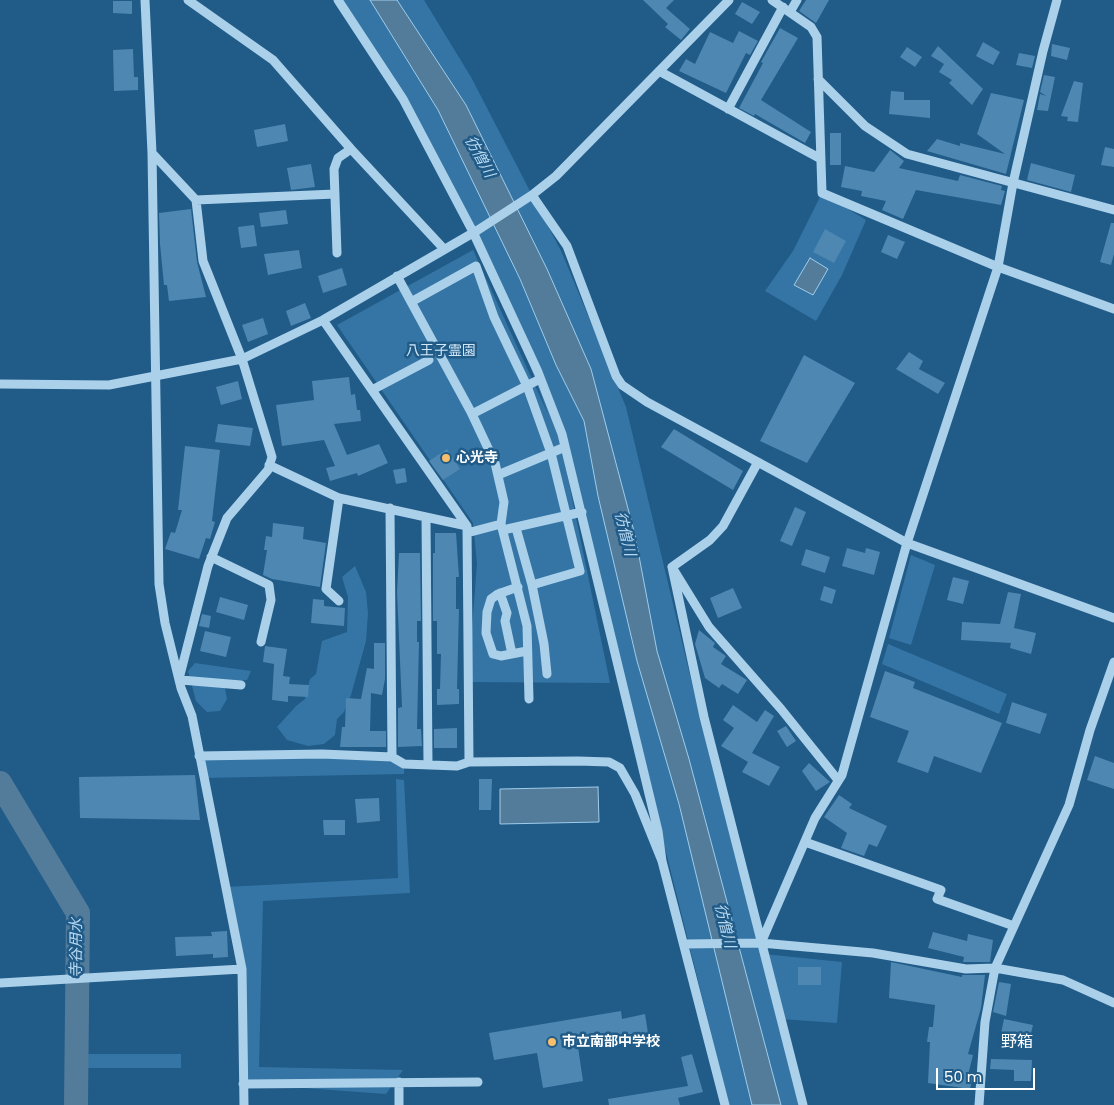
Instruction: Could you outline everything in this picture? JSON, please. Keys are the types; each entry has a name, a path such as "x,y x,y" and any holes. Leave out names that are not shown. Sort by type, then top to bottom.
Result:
{"street":[{"path":"145,0 152,153 159,584 165,623 181,688 192,716 242,969 244,1105"},
{"path":"188,0 273,60 350,149 444,249"},
{"path":"338,0 404,99 476,231 540,379 565,447 582,512 658,831 662,861"},
{"path":"0,384 109,385 242,359 323,320 476,231 532,195 556,176 729,0"},
{"path":"772,0 811,27 817,37 822,193 998,267 1114,309"},
{"path":"728,109 786,10 797,0"},
{"path":"759,943 815,818 842,775 907,543 998,267 1013,182 1057,0"},
{"path":"659,71 821,159"},
{"path":"818,79 865,126 906,154 1114,210"},
{"path":"337,253 334,169 338,158 350,149"},
{"path":"152,153 196,200 204,260 242,359 272,457 268,470 227,518 212,557 190,630 180,679"},
{"path":"196,200 335,194"},
{"path":"532,195 566,246 616,376 622,384 647,402 907,543 1114,618"},
{"path":"411,302 476,266 494,317 526,386 551,453 580,571 532,585"},
{"path":"397,276 472,414 495,463 504,502 502,527 527,626 529,699"},
{"path":"323,320 467,530 469,762"},
{"path":"372,390 429,360"},
{"path":"472,414 540,379"},
{"path":"498,475 565,447"},
{"path":"672,567 710,540 723,526 758,462"},
{"path":"269,464 339,498 390,508 467,530 502,527 516,528 582,512"},
{"path":"339,498 326,589 339,600"},
{"path":"390,508 392,757"},
{"path":"426,517 428,765"},
{"path":"516,528 532,585 544,644 547,674"},
{"path":"212,557 270,585 271,600 261,642"},
{"path":"672,567 709,628 781,709 838,780"},
{"path":"672,567 704,717 759,943 803,1105"},
{"path":"518,586 500,593 491,599 487,612 486,633 493,654 512,654 527,651"},
{"path":"500,593 507,613 506,621 512,654"},
{"path":"979,1105 985,1022 995,968 1069,805 1090,730 1114,662"},
{"path":"180,679 240,685"},
{"path":"199,756 322,754 392,757 404,764 457,766 469,762 609,762 620,768 628,779 662,861 685,944 725,1105"},
{"path":"805,842 941,890 937,899 1014,926"},
{"path":"685,944 759,943 872,953 966,969 995,968 1063,980 1114,1003"},
{"path":"0,983 242,969"},
{"path":"399,1082 399,1105"},
{"path":"243,1084 478,1082"}],"green space":[{"name":"八王子霊園","path":"337,0 424,0 471,77 562,253 626,407 710,759 764,954 842,962 837,1023 781,1019 803,1105 729,1105 613,639 564,459 610,683 468,682 477,563 473,523 337,325 473,250 548,414 497,277 416,123"},
{"path":"822,193 866,220 842,275 816,321 765,291 793,251"},
{"path":"911,555 935,565 911,645 889,638"},
{"path":"355,566 366,592 368,613 366,641 351,695 344,712 337,719 335,735 324,744 308,746 287,740 277,727 305,699 310,679 316,674 322,641 347,632 348,597 342,577"},
{"path":"888,644 1007,694 999,714 882,664"},
{"path":"195,663 251,671 247,680 224,683 227,699 220,711 207,712 196,701 188,671"},
{"path":"199,756 392,757 404,764 404,774 203,778"},
{"path":"396,779 404,780 410,893 263,901 259,1067 403,1070 386,1094 243,1082 242,969 226,887 398,878"},
{"path":"79,1054 181,1054 181,1068 80,1068"}],"water":[{"name":"彷僧川","path":"370,0 397,0 466,105 547,269 591,369 635,535 657,651 689,759 781,1105 752,1105 679,804 637,661 598,496 584,421 556,365 520,279 438,110"},
{"path":"810,258 828,269 813,295 794,285"},
{"path":"598,787 599,822 500,824 500,789"}],"building":[{"path":"643,0 674,0 666,8 690,29 681,40 665,27 668,24"},
{"path":"806,0 829,0 816,23 799,11"},
{"path":"113,1 132,1 132,14 113,13"},
{"path":"742,2 760,12 752,24 735,14"},
{"path":"780,28 798,38 761,100 811,132 805,143 755,114 754,116 739,108"},
{"path":"739,31 758,41 750,55 746,53 726,93 679,71 686,59 695,64 710,32 733,43"},
{"path":"983,42 1000,52 993,65 976,56"},
{"path":"1052,44 1070,48 1067,60 1051,56"},
{"path":"938,46 983,89 972,105 949,83 952,80 939,72 944,64 931,56"},
{"path":"907,47 922,57 915,67 900,57"},
{"path":"133,49 134,77 138,77 138,90 114,91 113,50"},
{"path":"1019,53 1035,56 1032,68 1016,65"},
{"path":"1044,75 1055,77 1048,111 1037,110 1040,94 1046,96 1040,92"},
{"path":"1074,81 1083,83 1078,122 1067,121 1068,117 1061,116"},
{"path":"891,91 904,92 904,100 930,100 930,118 889,114"},
{"path":"991,93 1024,100 1006,174 927,151 937,139 960,146 960,143 1005,154 977,134"},
{"path":"285,124 288,141 257,147 254,130"},
{"path":"830,133 841,133 841,165 830,165"},
{"path":"1105,147 1114,149 1114,167 1101,165"},
{"path":"890,150 904,161 899,168 958,181 960,175 1002,186 1001,190 1005,191 1001,205 916,190 903,219 882,210 886,201 861,196 862,191 841,187 845,166 874,172"},
{"path":"1031,163 1075,175 1071,192 1027,180"},
{"path":"311,164 315,187 291,190 287,168"},
{"path":"191,209 197,262 206,297 169,301 167,285 164,285 159,213"},
{"path":"286,210 288,224 261,227 259,213"},
{"path":"1111,223 1114,223 1114,254 1111,265 1100,262"},
{"path":"254,225 257,246 241,248 238,227"},
{"path":"825,229 846,241 834,263 813,252"},
{"path":"888,235 905,242 897,259 881,252"},
{"path":"299,250 302,268 268,275 264,254"},
{"path":"342,268 347,285 323,293 318,276"},
{"path":"305,303 311,318 291,326 286,311"},
{"path":"263,318 268,334 248,342 242,325"},
{"path":"909,352 923,361 919,369 945,383 938,394 896,369"},
{"path":"804,355 855,383 807,463 760,441"},
{"path":"349,377 351,395 355,394 357,410 360,410 361,421 334,424 347,455 379,444 388,463 358,476 357,473 330,481 326,468 335,466 324,440 282,446 276,405 314,400 312,381"},
{"path":"238,381 242,399 221,405 216,387"},
{"path":"218,424 253,428 250,446 215,442"},
{"path":"674,429 743,471 733,490 661,447"},
{"path":"185,446 220,450 212,521 215,522 210,539 206,538 199,559 165,549 171,532 175,533 182,510 178,510"},
{"path":"447,449 460,469 443,480 429,461"},
{"path":"405,468 407,482 396,484 393,470"},
{"path":"795,507 806,512 792,546 780,541"},
{"path":"273,523 304,527 303,539 326,543 320,587 272,579 263,575 267,550 264,550 266,536 272,537"},
{"path":"435,533 456,533 459,577 456,577 456,609 459,609 457,689 459,689 459,704 437,705 437,689 440,689 441,654 437,654 437,621 433,621 433,553 435,553"},
{"path":"847,548 865,553 866,548 880,552 874,575 842,566"},
{"path":"806,549 830,557 825,573 801,565"},
{"path":"399,553 420,553 421,621 417,621 417,642 419,642 417,729 421,729 422,746 398,747 398,708 402,707 397,592"},
{"path":"953,577 969,581 963,604 947,600"},
{"path":"824,586 836,590 832,604 820,600"},
{"path":"733,588 742,608 718,618 710,598"},
{"path":"1008,592 1021,594 1014,628 1036,633 1031,654 1010,648 1011,643 961,640 962,622 1000,624"},
{"path":"220,597 248,605 244,620 216,612"},
{"path":"313,599 324,600 324,606 345,608 344,626 311,623"},
{"path":"202,614 211,616 209,628 199,626"},
{"path":"699,630 715,643 713,647 726,656 721,664 747,680 738,694 722,684 719,688 705,678 695,644"},
{"path":"205,631 231,637 226,657 200,651"},
{"path":"374,643 385,643 385,679 382,695 371,693 370,731 386,731 386,747 340,747 342,727 345,727 346,698 361,699 367,668 374,669"},
{"path":"265,646 287,649 283,676 290,677 289,684 309,685 308,697 288,696 288,702 272,700 274,664 263,662"},
{"path":"885,671 915,682 913,688 1002,723 981,773 934,756 928,773 897,762 909,731 870,717"},
{"path":"1012,702 1047,714 1040,734 1006,723"},
{"path":"733,705 757,722 765,710 774,716 752,753 780,767 769,786 742,772 748,762 721,746 734,728 723,720"},
{"path":"786,726 796,741 787,747 777,731"},
{"path":"457,728 457,748 434,748 434,729"},
{"path":"1095,756 1114,763 1114,789 1087,780"},
{"path":"809,763 830,782 816,791 802,771"},
{"path":"195,775 200,820 80,818 79,777"},
{"path":"479,779 492,779 491,810 479,810"},
{"path":"839,795 852,804 849,808 887,826 877,847 869,844 864,856 841,848 847,833 824,817"},
{"path":"379,798 380,821 357,823 355,799"},
{"path":"323,820 345,820 345,835 324,835"},
{"path":"227,931 228,957 213,958 213,954 176,956 175,937 212,936 211,932"},
{"path":"933,932 967,941 968,934 993,940 990,962 963,962 964,957 928,948"},
{"path":"891,962 962,977 962,975 985,975 981,1008 968,1054 973,1055 968,1075 973,1076 970,1089 928,1083 930,1042 927,1042 929,1027 933,1027 935,1005 889,998"},
{"path":"798,967 821,967 821,985 798,985"},
{"path":"999,982 1011,984 1006,1016 993,1012"},
{"path":"621,1011 622,1019 645,1014 648,1033 624,1035 625,1039 578,1047 583,1081 543,1088 537,1053 494,1060 489,1033"},
{"path":"1004,1019 1033,1025 1028,1045 1000,1038"},
{"path":"692,1054 703,1092 678,1098 680,1105 609,1105 608,1099 688,1086 681,1057"},
{"path":"991,1059 1032,1060 1031,1081 1014,1081 1014,1070 990,1069"}],"waterway":[{"name":"寺谷用水","path":"0,783 78,913 76,1105"}],"place":[{"name":"心光寺","path":"446,458"},
{"name":"市立南部中学校","path":"552,1042"}],"district":[{"name":"野箱","path":"1017,1043"}]}
